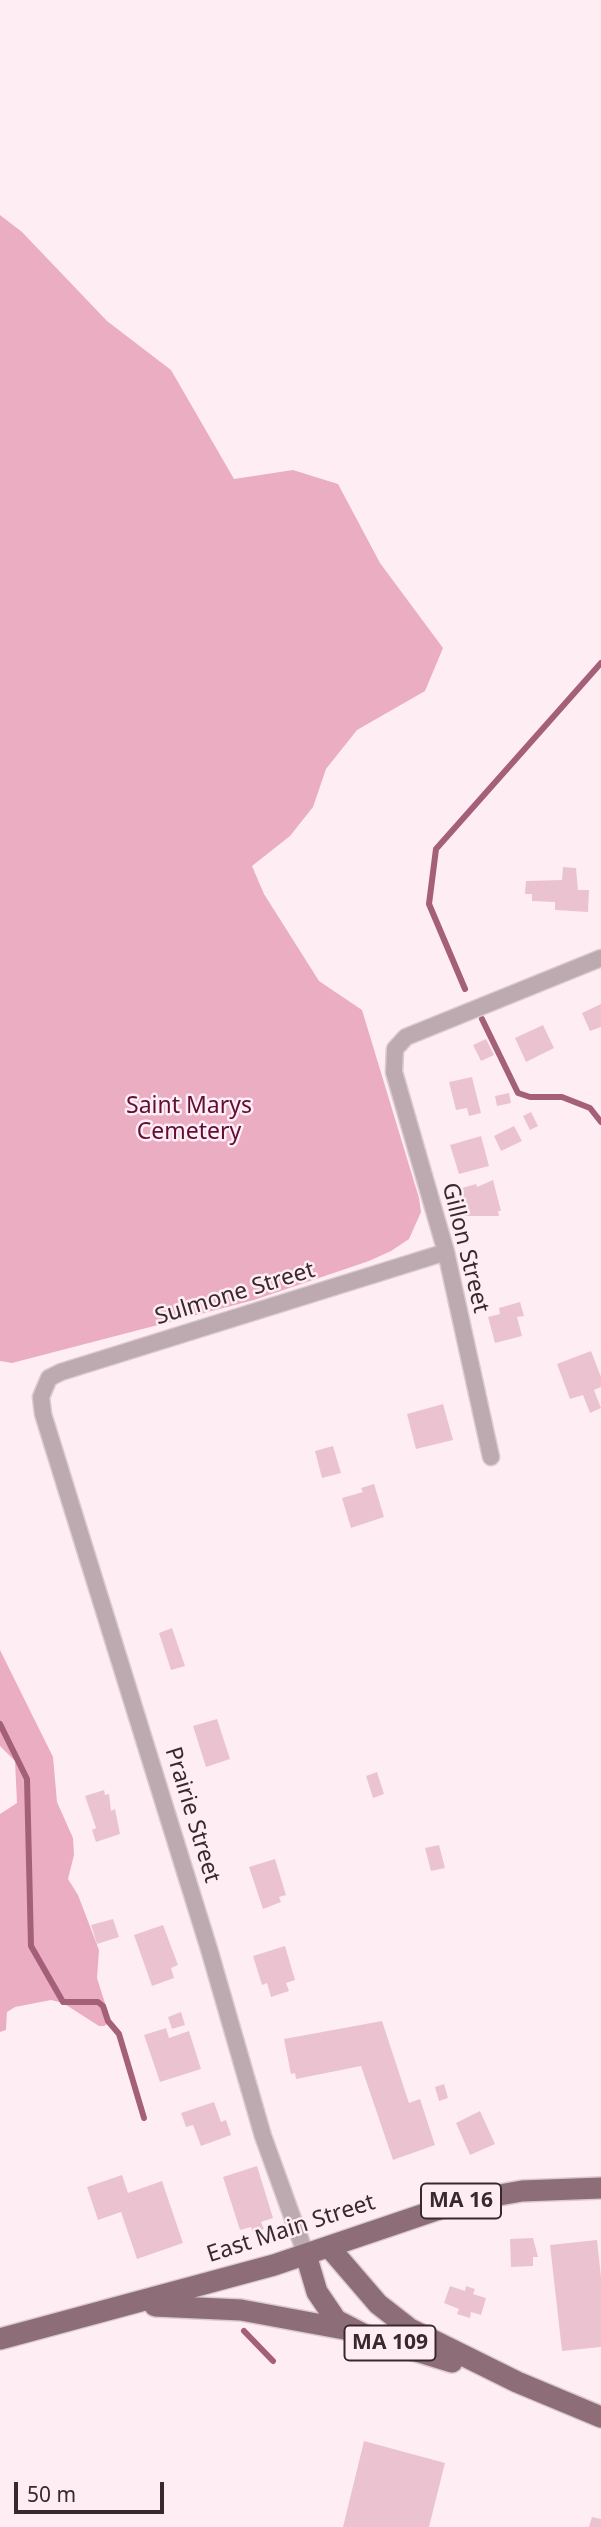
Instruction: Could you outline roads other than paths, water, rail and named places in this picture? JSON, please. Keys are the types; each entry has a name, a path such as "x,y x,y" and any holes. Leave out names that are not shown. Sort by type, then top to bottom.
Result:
{"main road":[{"name":"East Main Street","path":"0,2339 306,2255 479,2197 544,2189 601,2188"},
{"name":"MA 109","path":"328,2248 399,2322 517,2382 601,2417"},
{"name":"MA 109","path":"306,2255 327,2311 341,2324 367,2336 517,2382"},
{"path":"117,2308 169,2306 242,2310 320,2323 367,2336"}],"street":[{"name":"Gillon Street","path":"491,1457 446,1252 394,1073 395,1051 406,1037 601,958"},
{"name":"Sulmone Street","path":"43,1387 50,1378 61,1372 446,1252"},
{"name":"Prairie Street","path":"43,1387 41,1397 47,1427 195,1903 263,2136 306,2255"}],"waterway":[{"path":"465,989 429,904 436,849 601,663"},
{"path":"482,1019 518,1093 530,1097 562,1097 590,1108 601,1122"},
{"path":"0,1724 27,1779 31,1946 63,2002 98,2002 103,2006 108,2021 119,2034 144,2118"},
{"path":"244,2331 273,2361"}],"park label":[{"name":"Saint Marys Cemetery","path":"189,1119"}]}
